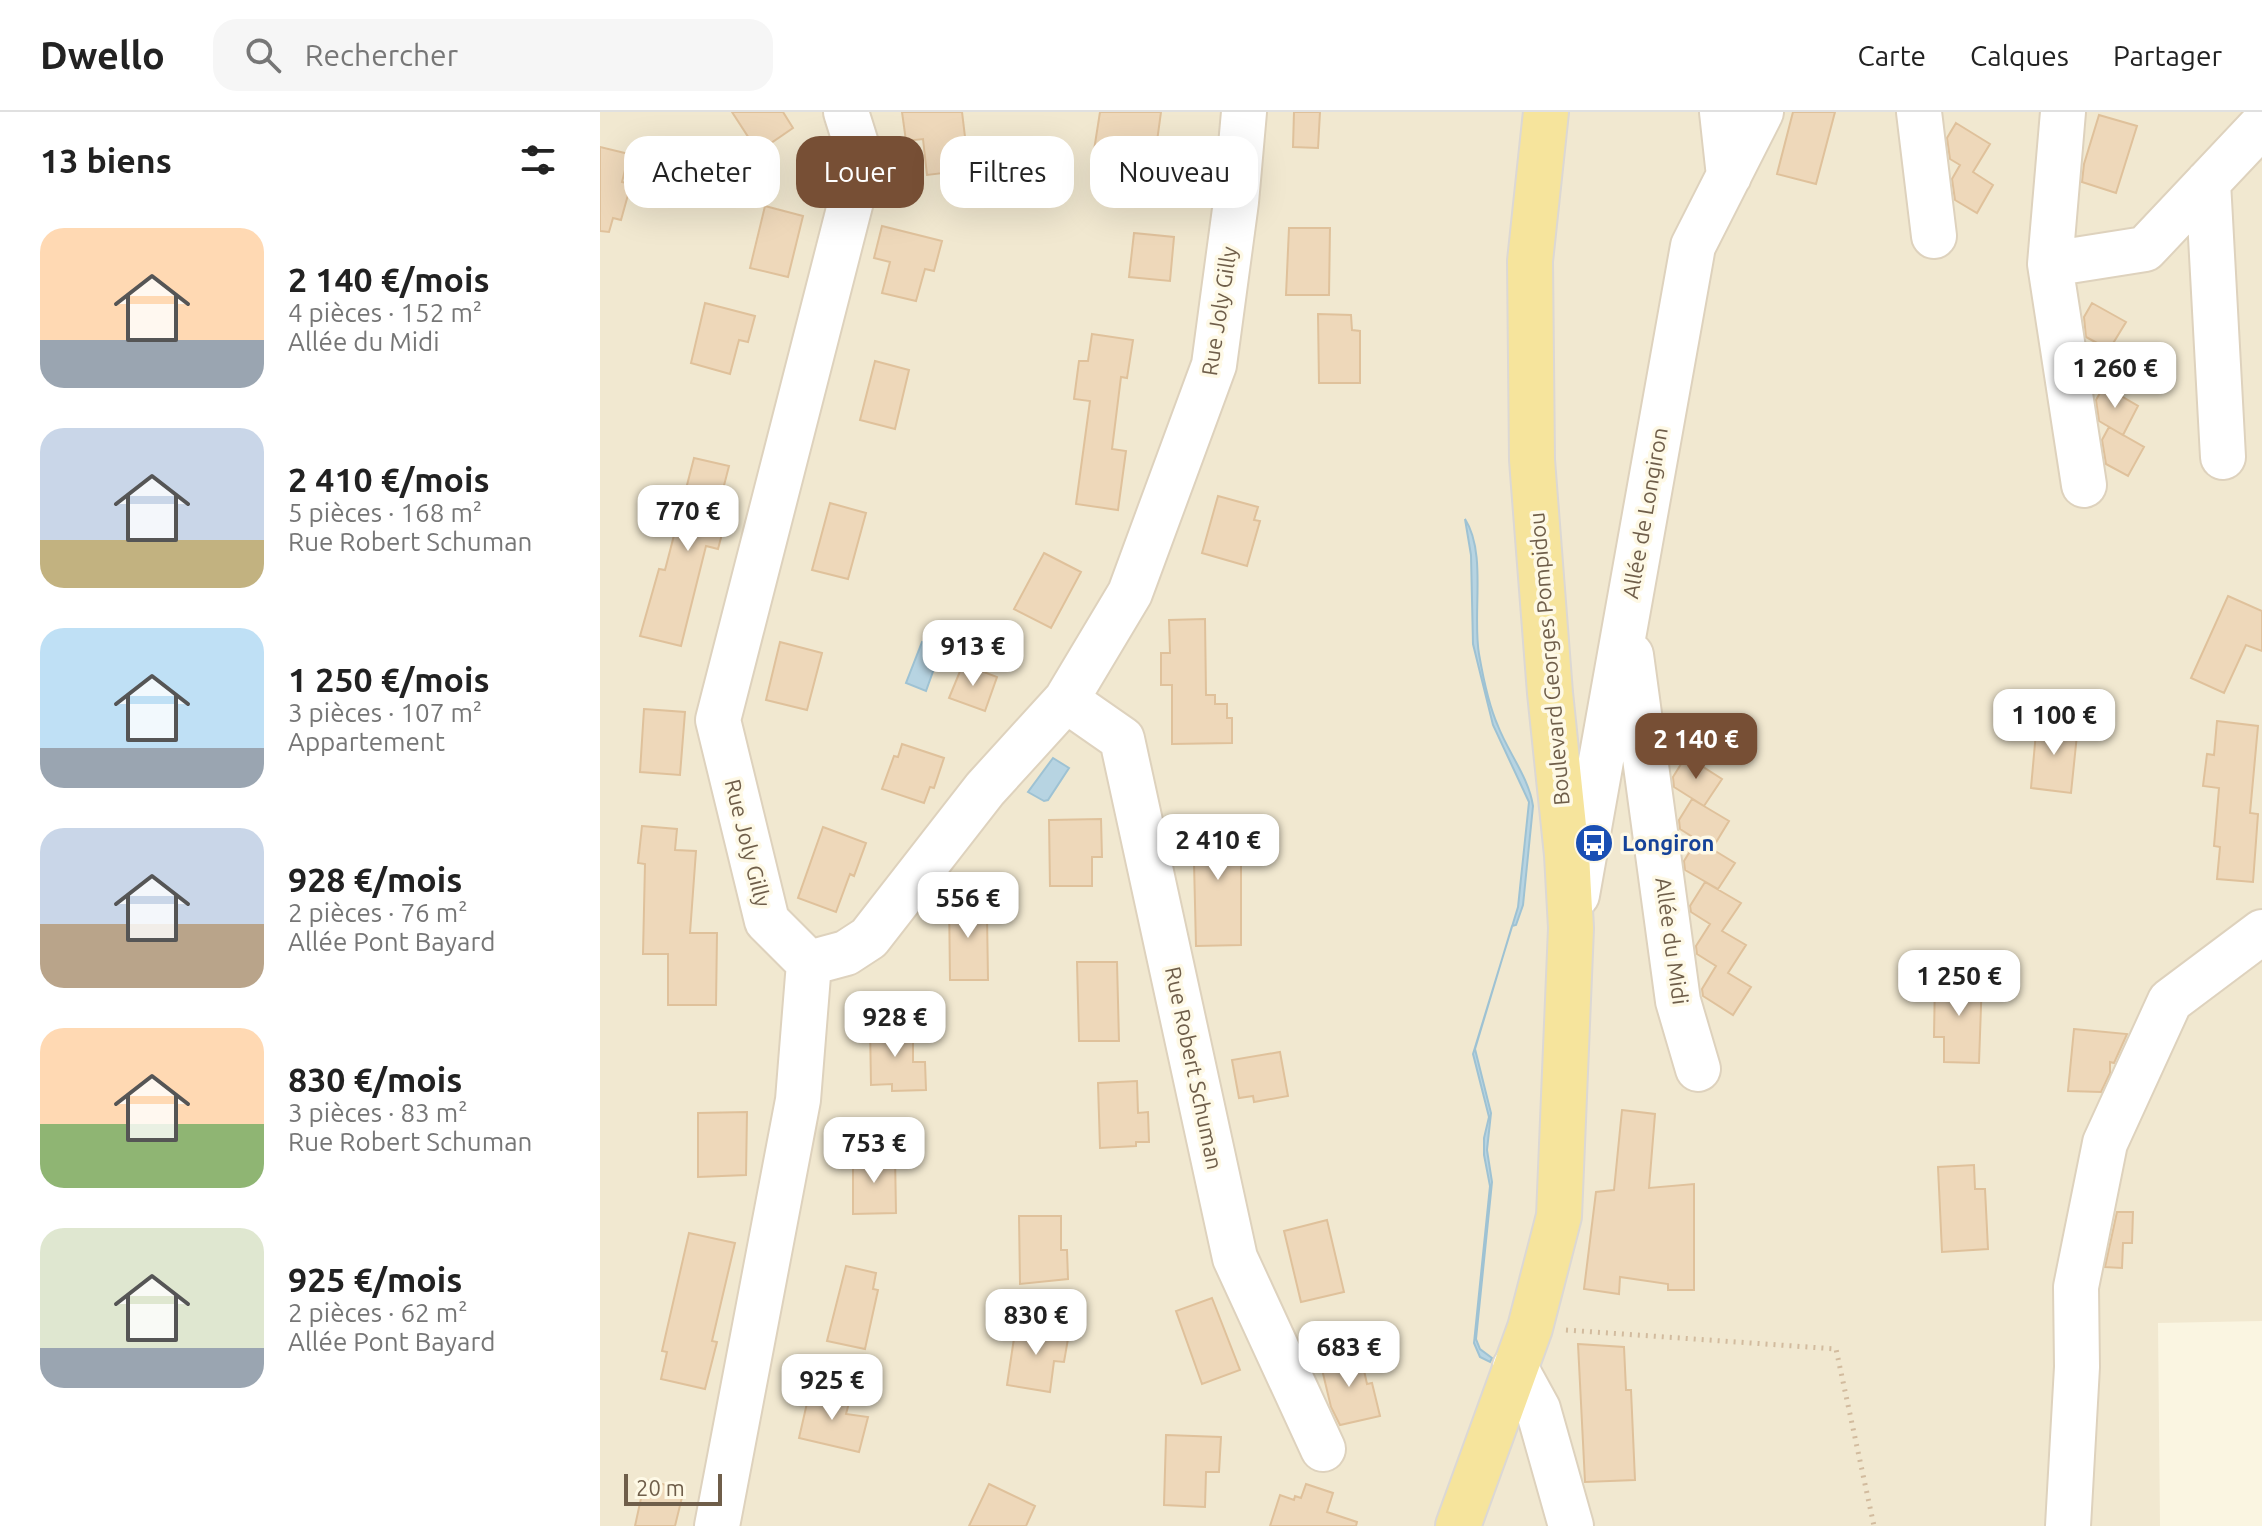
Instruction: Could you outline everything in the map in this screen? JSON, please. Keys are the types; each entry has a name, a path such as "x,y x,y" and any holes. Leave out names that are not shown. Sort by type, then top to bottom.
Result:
{"main road":[{"name":"Boulevard Georges Pompidou","path":"1458,1526 1522,1347 1559,1216 1571,928 1532,460 1530,261 1546,112"}],"street":[{"name":"Rue Joly Gilly","path":"846,112 857,147 851,201 718,720 767,921 809,963 846,953 869,938 985,789 1066,700 1130,593 1214,365 1236,202 1244,112"},
{"path":"1722,112 1729,176"},
{"name":"Allée de Longiron","path":"1571,928 1693,246 1761,112"},
{"path":"1919,112 1934,236"},
{"path":"2063,112 2050,264 2084,485"},
{"path":"2050,264 2145,249 2262,125"},
{"path":"2208,182 2223,457"},
{"name":"Allée du Midi","path":"1626,621 1678,1001 1698,1069"},
{"name":"Rue Robert Schuman","path":"1066,700 1122,739 1235,1258 1323,1449"},
{"path":"2068,1526 2077,1367 2076,1287 2105,1143 2170,1001 2262,932"},
{"path":"717,1526 798,1100 809,963"},
{"path":"1522,1347 1571,1526"}],"path":[{"path":"1522,1347 1836,1349 1874,1526"}],"shaded area":[{"path":"600,112 2262,112 2262,1321 2158,1323 2160,1526 600,1526"}],"water":[{"path":"1465,519 1475,549 1477,638 1486,690 1494,718 1527,785 1533,806 1523,905 1516,925 1512,926 1518,907 1529,802 1493,725 1473,644 1471,555"},
{"path":"922,642 941,649 926,691 906,683"},
{"path":"1053,758 1069,768 1048,800 1044,801 1028,792"},
{"path":"1502,961 1475,1049 1491,1113 1487,1150 1492,1182 1476,1339 1480,1349 1492,1358 1490,1362 1480,1357 1474,1343 1490,1186 1484,1155 1489,1117 1473,1054"}],"building":[{"path":"732,112 783,112 793,128 780,137 748,136"},
{"path":"902,112 962,112 965,136 940,136 940,173 927,175 924,136 905,136"},
{"path":"1100,112 1161,112 1158,136 1096,136"},
{"path":"1294,112 1320,112 1318,148 1293,147"},
{"path":"1793,112 1835,112 1816,184 1777,174"},
{"path":"2099,115 2137,126 2116,193 2082,182 2084,164"},
{"path":"1956,123 1990,144 1973,172 1993,185 1977,213 1955,200 1952,179 1960,165 1950,159 1947,138"},
{"path":"600,147 624,153 624,208 621,220 613,218 609,232 600,231"},
{"path":"765,208 803,216 788,277 750,268"},
{"path":"882,226 942,241 934,271 925,269 916,301 882,293 890,262 874,258"},
{"path":"1289,228 1330,228 1329,295 1286,295"},
{"path":"1134,233 1174,237 1170,281 1129,277"},
{"path":"705,303 755,316 748,342 739,340 730,374 691,363"},
{"path":"2092,303 2126,322 2109,350 2133,365 2117,393 2093,380 2090,360 2099,344 2086,337 2084,317"},
{"path":"1318,314 1351,315 1352,330 1360,331 1360,383 1319,383"},
{"path":"1092,334 1133,340 1127,378 1121,377 1112,449 1126,451 1118,510 1076,504 1090,401 1074,399 1079,361 1088,361"},
{"path":"875,361 909,370 895,429 860,420"},
{"path":"2104,386 2138,406 2123,435 2099,421 2096,400"},
{"path":"2109,427 2144,447 2128,476 2106,464 2102,440"},
{"path":"694,458 729,466 720,501 730,504 718,549 706,546 681,646 640,636 659,569 665,570"},
{"path":"1218,496 1258,507 1254,520 1260,521 1247,566 1202,553"},
{"path":"830,503 866,513 848,579 812,570"},
{"path":"1044,553 1081,572 1051,628 1014,609"},
{"path":"2228,596 2262,611 2262,651 2246,645 2224,693 2191,678"},
{"path":"1205,619 1206,695 1215,695 1215,704 1227,704 1227,718 1232,718 1232,743 1172,744 1172,685 1161,685 1161,653 1170,653 1169,620"},
{"path":"780,642 822,653 807,710 766,700"},
{"path":"963,664 997,677 985,711 949,698"},
{"path":"644,709 685,712 680,775 640,772"},
{"path":"2037,721 2078,725 2071,793 2031,788"},
{"path":"2217,721 2258,726 2250,813 2258,814 2253,882 2217,879 2220,847 2214,846 2219,788 2203,786 2207,754 2214,755"},
{"path":"902,744 944,758 934,788 930,787 924,803 882,789 894,756 898,757"},
{"path":"1686,756 1722,779 1704,806 1674,787 1673,777"},
{"path":"1692,799 1729,821 1712,849 1735,863 1718,889 1685,870 1684,861 1697,840 1710,848 1680,829 1679,820"},
{"path":"1101,819 1102,857 1092,857 1092,886 1050,886 1049,820"},
{"path":"1241,819 1241,945 1196,946 1193,820"},
{"path":"642,826 677,829 675,850 696,851 690,933 717,933 716,1005 668,1005 668,954 643,954 645,864 638,863"},
{"path":"823,827 866,843 836,912 798,898"},
{"path":"1705,882 1741,903 1722,931 1746,945 1728,973 1751,987 1733,1015 1703,996 1702,989 1716,966 1697,954 1696,946 1710,924 1691,912 1690,906"},
{"path":"949,896 978,896 979,916 987,915 988,980 950,980"},
{"path":"1077,962 1117,962 1119,1041 1079,1041"},
{"path":"1935,977 1982,978 1979,1063 1944,1062 1944,1037 1934,1037"},
{"path":"870,1026 913,1026 913,1062 925,1062 926,1090 892,1091 892,1084 871,1085"},
{"path":"2074,1029 2127,1034 2114,1063 2110,1062 2110,1073 2101,1092 2068,1091"},
{"path":"1280,1052 1288,1096 1254,1102 1253,1096 1239,1098 1232,1060"},
{"path":"1137,1081 1138,1113 1148,1112 1149,1142 1100,1148 1098,1083"},
{"path":"1622,1110 1655,1114 1649,1188 1694,1184 1694,1290 1668,1290 1668,1284 1620,1277 1619,1294 1584,1289 1596,1192 1614,1190"},
{"path":"747,1112 746,1175 698,1177 698,1113"},
{"path":"895,1155 896,1213 853,1214 853,1156"},
{"path":"1974,1165 1975,1189 1985,1189 1988,1249 1942,1252 1938,1167"},
{"path":"2117,1212 2133,1212 2132,1243 2123,1243 2122,1268 2105,1267"},
{"path":"1019,1216 1061,1216 1061,1250 1067,1250 1068,1279 1020,1284"},
{"path":"1327,1220 1344,1292 1301,1302 1284,1231"},
{"path":"689,1233 735,1243 712,1341 717,1342 705,1389 661,1379 667,1352 662,1351"},
{"path":"846,1266 876,1273 873,1289 878,1290 865,1349 827,1341"},
{"path":"1212,1298 1240,1370 1202,1384 1176,1311"},
{"path":"1016,1325 1069,1333 1064,1362 1054,1361 1050,1392 1007,1385"},
{"path":"1578,1344 1624,1347 1626,1390 1631,1390 1635,1480 1585,1482"},
{"path":"1360,1352 1367,1384 1372,1383 1380,1416 1340,1425 1331,1407 1320,1361"},
{"path":"810,1390 850,1399 846,1414 868,1417 859,1452 799,1438"},
{"path":"1166,1435 1221,1437 1219,1472 1206,1472 1205,1507 1164,1505"},
{"path":"645,1480 684,1489 675,1526 635,1526"},
{"path":"989,1484 1035,1506 1026,1526 969,1526"},
{"path":"1306,1484 1333,1493 1327,1512 1357,1522 1356,1526 1270,1526 1280,1495 1294,1500 1295,1496 1301,1498"}],"place":[{"name":"Longiron","path":"1594,843"}]}
